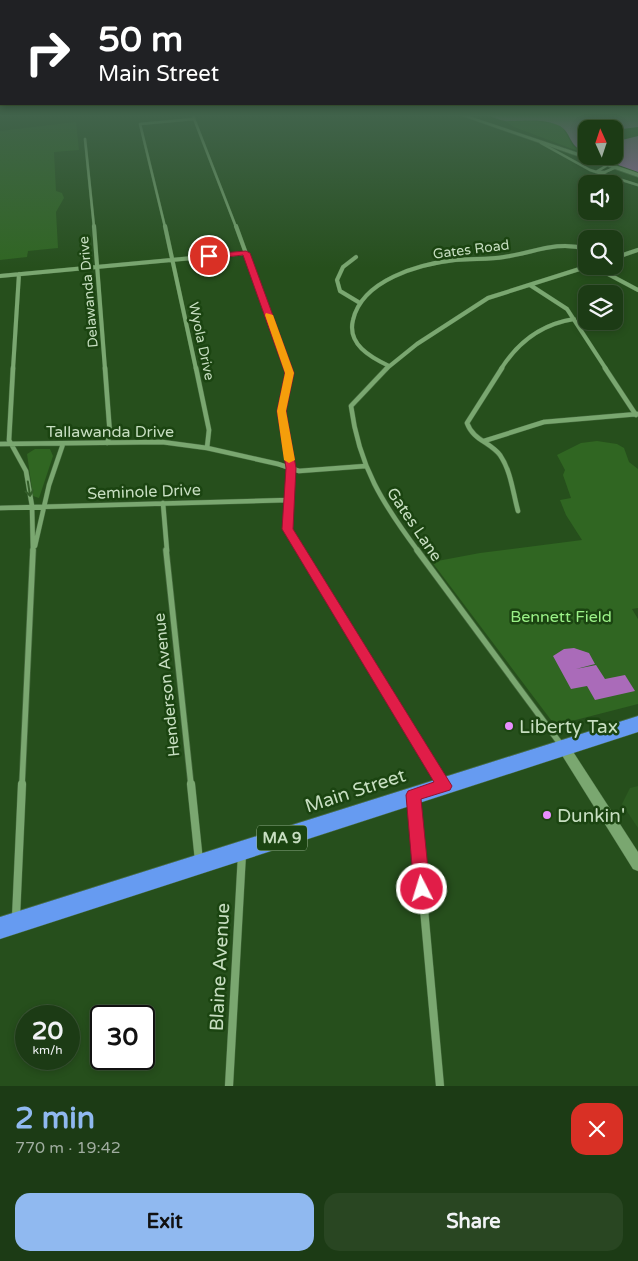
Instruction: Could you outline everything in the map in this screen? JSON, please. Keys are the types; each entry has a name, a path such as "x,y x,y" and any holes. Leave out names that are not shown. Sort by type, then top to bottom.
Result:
{"highway":[{"name":"Main Street","path":"8,925 638,724"}],"main road":[{"path":"609,167 638,175"},
{"path":"564,748 638,864"}],"street":[{"name":"Delawanda Drive","path":"88,167 110,435 108,443"},
{"name":"Wyola Drive","path":"150,167 173,260 209,430 207,448"},
{"path":"213,167 290,373 282,411 291,468 288,529 444,786"},
{"path":"586,167 596,172 638,185"},
{"path":"596,172 605,167"},
{"path":"596,172 605,172 614,168"},
{"name":"Gates Road","path":"360,303 370,293 388,281 439,263 505,257 556,244 578,247"},
{"path":"623,255 638,250"},
{"path":"0,276 246,253"},
{"path":"356,257 345,264 339,272 337,280 340,291 360,303 354,312 352,320 354,340 362,350 389,366"},
{"name":"Gates Lane","path":"564,748 395,522 376,490 366,466 351,406 389,366 417,344 488,298 578,270"},
{"path":"8,925 15,906 33,554 32,506 26,471 9,438 19,274"},
{"path":"610,275 638,290"},
{"path":"484,441 544,422 637,414 574,319 560,304 530,285"},
{"path":"518,511 502,459 494,448 470,432 467,423 511,352 548,324 574,319"},
{"name":"Tallawanda Drive","path":"0,444 162,442 207,448 299,471 366,466"},
{"path":"33,554 44,506 63,444"},
{"name":"Seminole Drive","path":"0,508 289,500"},
{"name":"Henderson Avenue","path":"163,503 169,584 200,864"},
{"path":"414,795 440,1086"},
{"name":"Blaine Avenue","path":"229,1086 242,850"}],"shaded area":[{"path":"623,167 638,167 638,172"},
{"path":"574,648 589,653 595,664 576,669 596,665 605,679 625,675 635,691 595,700 587,686 571,689 553,656 564,649"},
{"path":"638,786 638,828 622,804 630,788"}],"green space":[{"path":"0,167 55,167 56,191 62,193 64,198 56,212 58,248 28,251 27,257 0,260"},
{"name":"Bennett Field","path":"597,441 617,444 624,448 629,462 638,469 638,608 632,609 638,619 638,704 560,724 551,720 432,562 480,553 582,540 566,515 560,500 571,498 563,475 565,470 557,455 581,443"},
{"path":"35,449 50,449 53,456 39,498 33,496 27,454"}],"slow traffic":[{"path":"269,315 290,373 282,411 289,460"}],"place":[{"name":"Liberty Tax","path":"509,726"},
{"name":"Dunkin'","path":"547,815"}],"route":[{"path":"209,256 246,253 290,373 282,411 291,468 288,529 444,786 414,795 422,889"}]}
